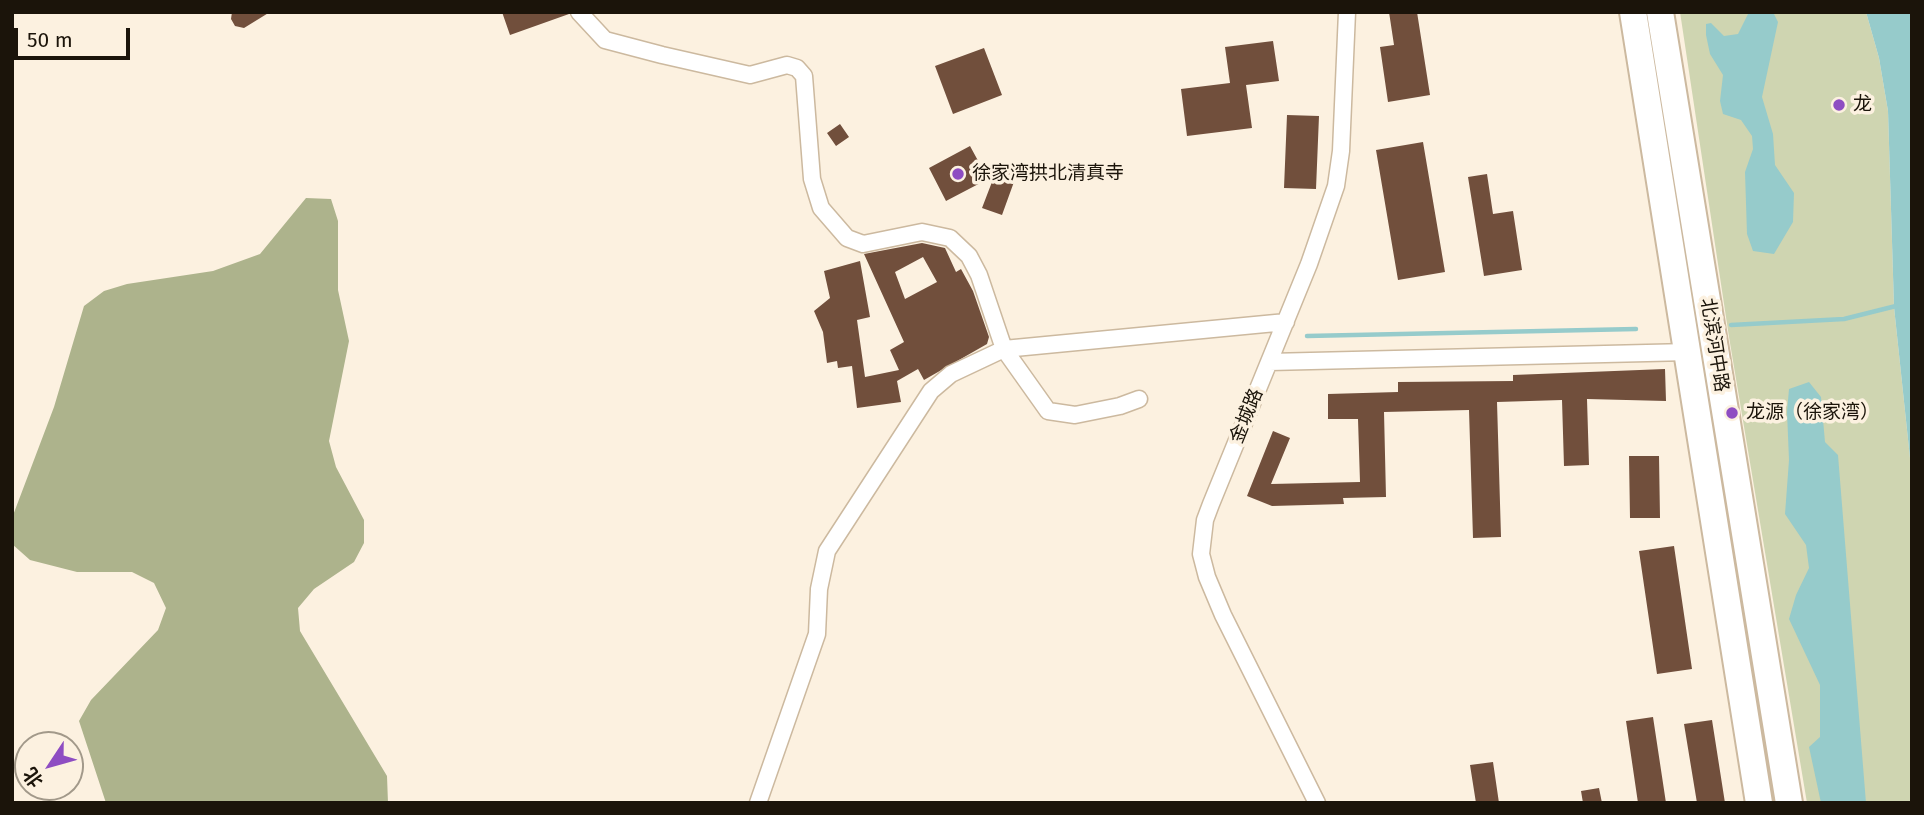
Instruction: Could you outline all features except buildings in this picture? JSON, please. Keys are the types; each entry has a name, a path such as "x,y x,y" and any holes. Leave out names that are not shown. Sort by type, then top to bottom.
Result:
{"main road":[{"name":"北滨河中路","path":"1633,12 1759,803"},
{"name":"北滨河中路","path":"1660,12 1789,803"}],"street":[{"path":"579,12 605,40 662,55 750,75 788,65 797,68 804,76 811,178 821,208 848,238 863,244 922,232 937,233 950,238 970,256 1004,349 1048,411 1075,415 1139,399"},
{"name":"金城路","path":"1317,803 1223,615 1207,577 1201,554 1205,520 1329,209 1340,168 1347,12"},
{"path":"758,803 817,634 819,589 827,551 931,391 951,374 1004,349 1286,322"},
{"path":"1269,362 1689,352"}],"green space":[{"path":"1680,12 1866,12 1879,58 1888,111 1894,307 1912,477 1912,803 1807,803 1729,337"},
{"path":"306,198 331,199 338,221 338,290 349,341 329,441 336,467 364,520 364,543 354,562 314,589 298,608 300,631 387,776 388,803 106,803 79,721 91,700 158,630 166,608 154,583 132,572 77,572 30,560 12,544 12,518 54,407 84,306 104,291 127,284 213,271 260,254"}],"water":[{"path":"1749,12 1773,12 1778,22 1762,97 1773,134 1775,165 1794,193 1793,222 1774,254 1753,251 1747,234 1745,172 1753,149 1752,136 1741,120 1723,114 1720,101 1723,75 1710,54 1706,35 1706,24 1711,23 1724,36 1738,34"},
{"path":"1866,12 1912,12 1912,477 1894,307 1888,111 1879,58"},
{"path":"1809,382 1821,397 1825,442 1838,455 1866,803 1821,803 1809,747 1820,737 1820,685 1789,619 1796,595 1809,568 1806,545 1785,514 1789,460 1787,412 1789,389"}],"waterway":[{"path":"1731,325 1844,319 1896,306"},
{"path":"1307,336 1636,329"}],"place":[{"name":"龙","path":"1839,105"},
{"name":"徐家湾拱北清真寺","path":"958,174"},
{"name":"龙源（徐家湾）","path":"1732,413"}]}
